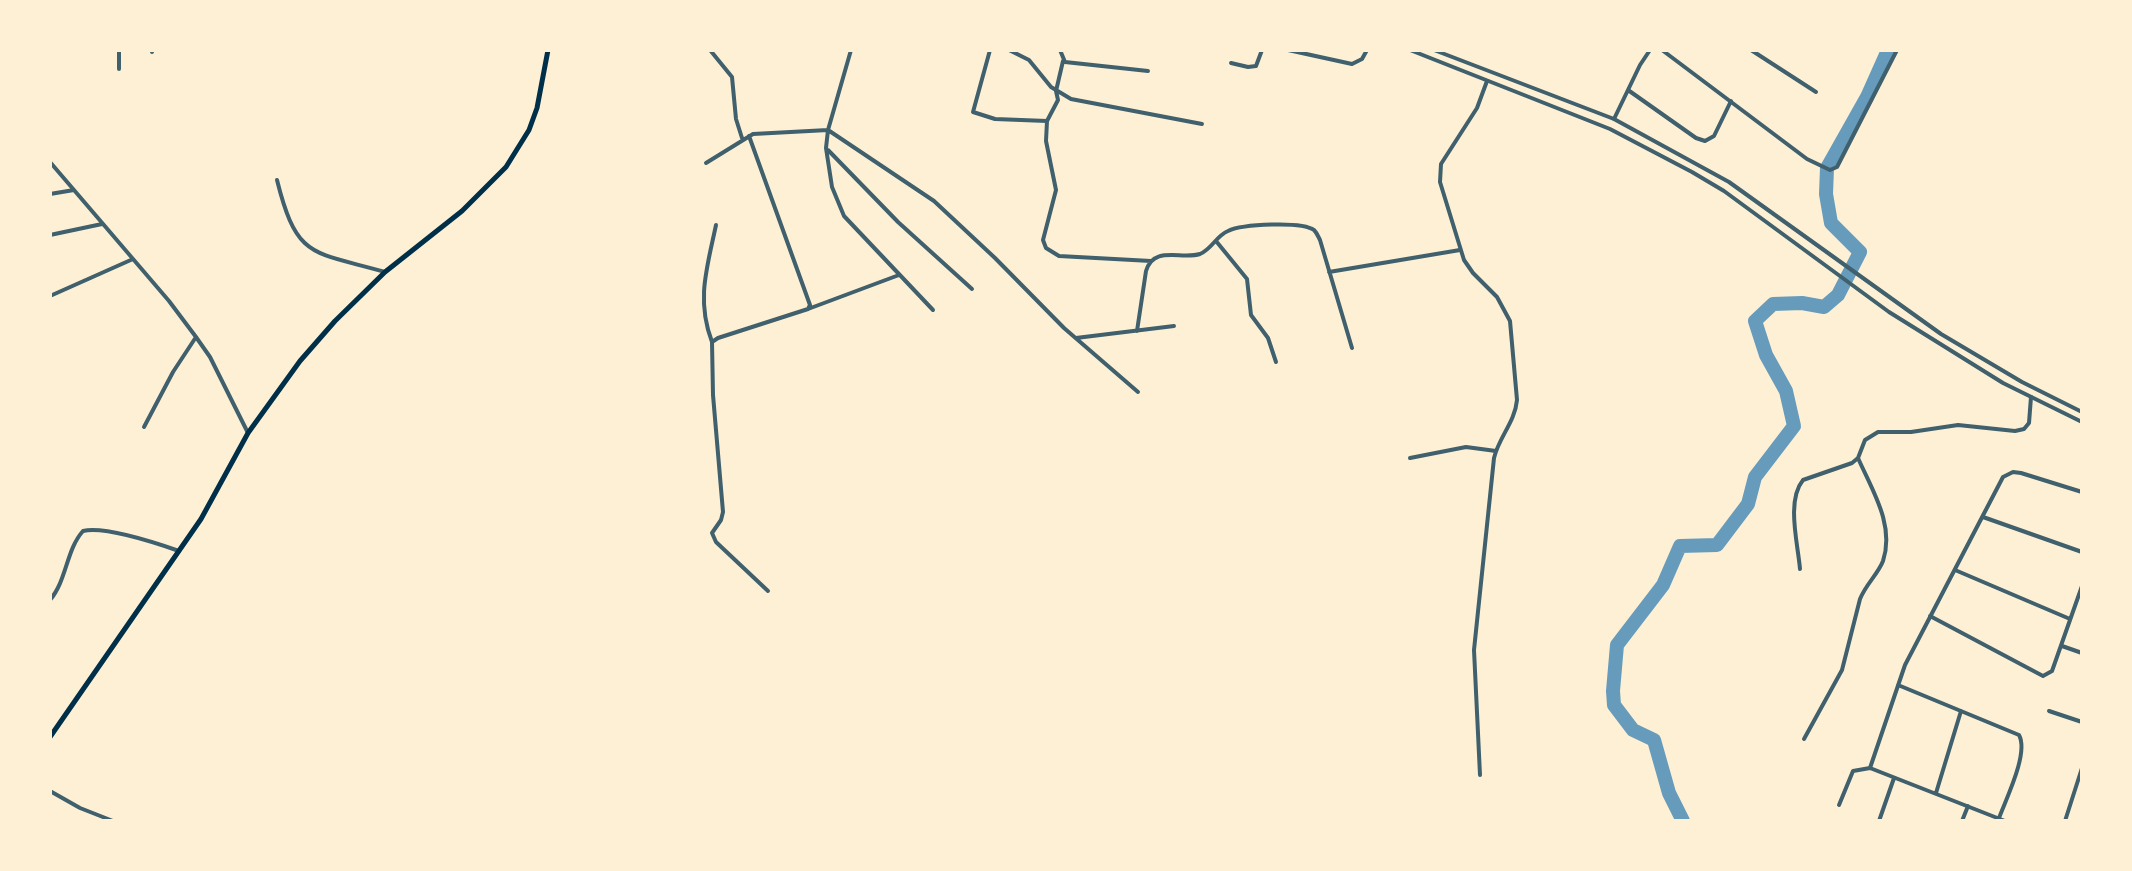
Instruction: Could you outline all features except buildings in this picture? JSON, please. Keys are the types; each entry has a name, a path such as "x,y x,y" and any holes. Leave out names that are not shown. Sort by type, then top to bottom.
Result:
{"main road":[{"path":"50,737 201,519 248,433 300,361 385,272 462,211 506,167 529,130 543,84 548,50"}],"street":[{"path":"119,50 119,69"},
{"path":"710,50 732,77 734,109 743,139"},
{"path":"851,50 828,130 826,148 828,169 841,212 933,310"},
{"path":"990,50 973,112 995,119 1047,121"},
{"path":"1009,50 1031,62 1056,91 1080,101 1202,124"},
{"path":"1060,50 1063,61 1056,91 1058,100 1047,121 1046,141 1056,190 1043,240 1046,248 1059,256 1151,261"},
{"path":"1231,63 1256,66 1262,50"},
{"path":"1288,50 1352,64 1362,59 1367,50"},
{"path":"1410,50 1610,129 1692,172 1724,191 1829,270 1964,359 2082,422"},
{"path":"1434,50 1614,119 1729,182 1941,334 2022,382 2082,412"},
{"path":"1614,119 1650,50"},
{"path":"1662,50 1821,168 1830,170 1837,167 1897,50"},
{"path":"1751,50 1816,92"},
{"path":"1063,61 1148,71"},
{"path":"1480,775 1474,650 1479,581 1496,451 1516,411 1510,321 1505,308 1473,273 1460,250 1440,182 1441,164 1477,108 1487,81"},
{"path":"1628,90 1696,138 1705,141 1714,136 1731,101"},
{"path":"706,163 743,139 766,131 828,130 934,201 1076,338 1138,392"},
{"path":"749,136 809,302 808,309"},
{"path":"826,148 898,222 972,289"},
{"path":"50,162 196,337 210,357 248,433"},
{"path":"277,180 287,219 299,241 314,252 385,272"},
{"path":"50,194 74,190"},
{"path":"50,235 103,224"},
{"path":"716,225 702,291 712,342 713,395 723,512 712,535 768,591"},
{"path":"1137,331 1146,271 1158,256 1201,253 1230,230 1252,225 1307,227 1317,233 1352,348"},
{"path":"1216,241 1247,279 1251,315 1268,338 1276,362"},
{"path":"1329,272 1460,250"},
{"path":"50,296 133,259"},
{"path":"712,342 899,275"},
{"path":"1076,338 1174,326"},
{"path":"144,427 173,372 196,337"},
{"path":"1800,569 1795,510 1798,486 1810,476 1845,466 1858,458 1865,440 1878,432 1911,432 1958,425 2015,431 2024,429 2029,423 2031,397"},
{"path":"1410,458 1466,447 1496,451"},
{"path":"1804,739 1837,682 1864,587 1883,559 1887,534 1884,521 1858,458"},
{"path":"1870,768 1910,654 2000,482 2007,474 2021,473 2082,492"},
{"path":"1983,517 2082,552"},
{"path":"50,600 61,584 76,540 83,531 96,530 128,536 179,551"},
{"path":"1955,570 2070,619"},
{"path":"1930,616 2043,676 2052,671 2082,586"},
{"path":"2061,646 2082,653"},
{"path":"1898,685 2014,731 2023,741 2021,756 1999,818"},
{"path":"1936,793 1961,711"},
{"path":"2049,711 2082,722"},
{"path":"1839,805 1853,771 1870,768 2005,821"},
{"path":"2065,821 2082,768"},
{"path":"1879,821 1894,778"},
{"path":"50,791 80,808 113,821"},
{"path":"1962,821 1968,806"}],"waterway":[{"path":"1683,821 1669,793 1654,740 1633,730 1614,705 1617,645 1663,585 1680,546 1717,545 1748,504 1755,477 1794,426 1786,391 1766,355 1755,321 1773,304 1802,303 1824,307 1838,295 1860,252 1831,223 1826,194 1827,168 1867,97 1888,50"}]}
